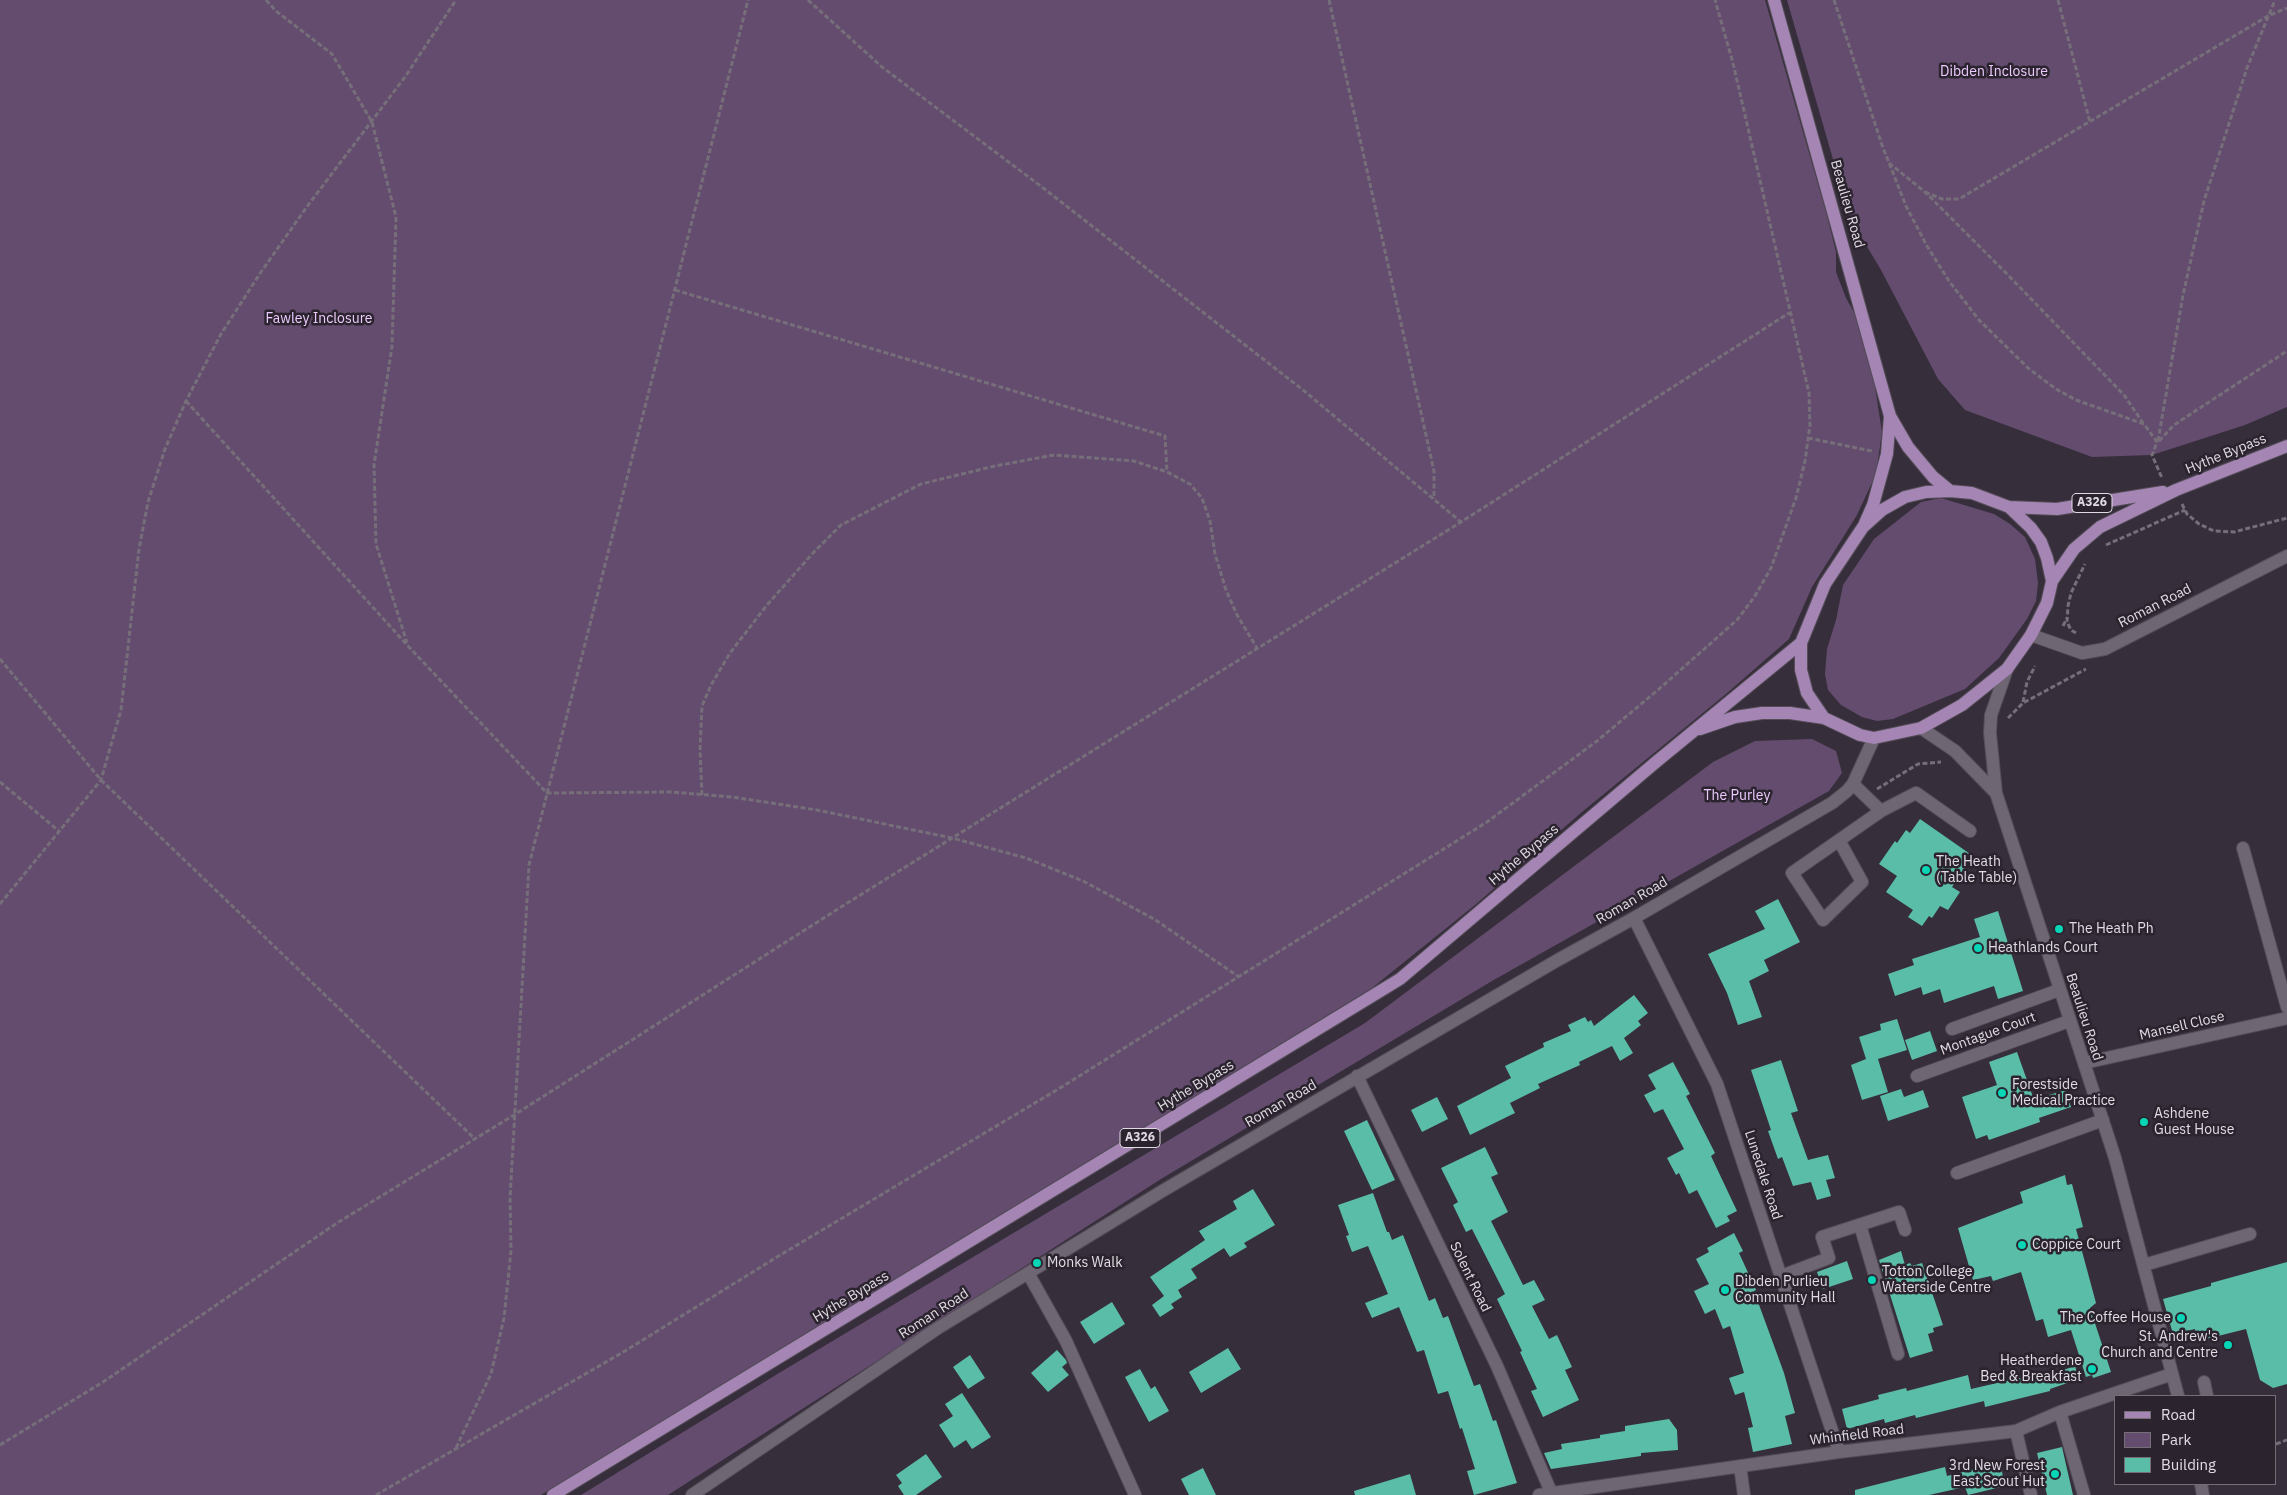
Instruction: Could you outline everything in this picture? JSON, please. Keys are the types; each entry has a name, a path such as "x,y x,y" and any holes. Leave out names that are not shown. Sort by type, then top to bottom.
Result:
{"main road":[{"name":"Beaulieu Road","path":"1774,0 1890,416 1908,448 1933,477 1950,491"},
{"name":"Beaulieu Road","path":"1863,527 1873,505 1887,454 1890,416"},
{"name":"Hythe Bypass","path":"2052,581 2074,549 2100,527 2176,490 2287,446"},
{"name":"Hythe Bypass","path":"2008,507 2057,509 2113,498 2176,490"},
{"path":"1950,491 1972,492 2008,507 2032,528 2041,542 2052,581 2047,603 2031,635 2007,669 1962,705 1921,728 1874,738 1860,735 1824,718 1807,693 1801,670 1800,643 1825,584 1863,527 1882,510 1905,497 1926,492 1950,491"},
{"name":"Hythe Bypass","path":"553,1495 1400,979 1800,643"},
{"name":"Hythe Bypass","path":"1692,732 1735,717 1762,713 1790,713 1824,718"}],"street":[{"name":"Roman Road","path":"2031,635 2082,653 2105,649 2287,556"},
{"name":"Beaulieu Road","path":"2007,669 1991,715 1990,733 1996,794 2115,1158 2178,1395"},
{"name":"Beaulieu Road","path":"1921,728 1955,751 1996,794"},
{"name":"Roman Road","path":"692,1495 938,1328 1164,1190 1357,1076 1832,803 1848,791 1853,784 1874,738"},
{"path":"1853,784 1881,811"},
{"path":"1841,844 1862,882 1823,920 1792,872 1881,811 1916,793 1970,831"},
{"path":"2243,848 2287,1007"},
{"name":"Lunedale Road","path":"1634,918 1717,1084 1838,1452"},
{"path":"1952,1029 2060,990"},
{"name":"Mansell Close","path":"2084,1063 2287,1018"},
{"name":"Montague Court","path":"1918,1076 2070,1021"},
{"name":"Solent Road","path":"1357,1076 1497,1366 1545,1494"},
{"path":"1956,1173 2102,1120"},
{"path":"1780,1276 1829,1258 1822,1237 1899,1212 1905,1230"},
{"path":"1860,1225 1898,1354"},
{"path":"2144,1265 2250,1234"},
{"path":"1028,1273 1066,1341 1135,1495"},
{"name":"Whinfield Road","path":"1545,1494 1838,1452 2016,1431 2060,1412 2172,1374"},
{"path":"2204,1382 2207,1395"},
{"path":"2060,1412 2084,1495"},
{"path":"2016,1431 2031,1495"},
{"path":"1740,1466 1744,1495"}],"path":[{"path":"266,0 276,11 332,54 372,122 396,216 392,346 374,465 376,544 408,646"},
{"path":"0,904 101,780 121,710 139,549 148,502 165,449 186,401 221,334 261,272 306,208 405,77 456,0"},
{"path":"455,1448 490,1374 504,1318 511,1251 510,1198 529,866 748,0"},
{"path":"808,0 882,67 1038,184 1303,390 1461,522"},
{"path":"1329,0 1434,471 1434,500"},
{"path":"376,1495 625,1351 1239,977 1479,827 1552,776 1660,689 1738,620 1771,568 1796,498 1810,425 1809,393 1789,313 1733,63 1715,0"},
{"path":"1834,0 1889,163 1906,206 1927,246 1949,281 1979,320 2028,368 2056,389 2076,400 2144,424"},
{"path":"2058,0 2090,122"},
{"path":"2275,0 2247,68 2204,201 2182,295 2157,442 2152,455 2163,480 2176,490 2187,514 2199,524 2214,531 2234,532 2287,518"},
{"path":"1926,192 1942,199 1959,199 2268,16 2287,8"},
{"path":"1889,163 1926,192 2124,396 2157,442"},
{"path":"675,290 1165,436 1167,472"},
{"path":"0,1445 102,1382 337,1222 514,1115 952,838 1461,522 1789,313"},
{"path":"2157,442 2174,425 2287,351"},
{"path":"186,401 408,646 548,793 617,792 702,795 817,810 952,838 1026,858 1083,881 1154,918 1239,977"},
{"path":"1808,438 1887,454"},
{"path":"702,795 700,750 702,706 711,684 730,653 767,604 841,525 921,484 1054,455 1134,461 1167,472 1190,484 1202,498 1210,521 1215,554 1226,590 1237,615 1257,648"},
{"path":"2103,546 2185,510"},
{"path":"2078,635 2071,630 2067,622 2071,593 2086,562"},
{"path":"2063,626 2068,616"},
{"path":"2006,723 2015,709 2023,703 2094,665 2098,662 2105,649"},
{"path":"0,659 101,780 475,1139"},
{"path":"2023,703 2027,682 2035,666"},
{"path":"0,782 59,831"}],"green space":[{"name":"Fawley Inclosure","path":"0,0 1765,0 1826,212 1836,252 1836,272 1846,298 1855,314 1873,374 1882,432 1876,474 1857,515 1812,587 1789,639 1726,694 1582,812 1475,905 1372,988 541,1495 0,1495"},
{"name":"Dibden Inclosure","path":"1787,0 2287,0 2287,407 2245,425 2152,455 2092,457 1965,410 1938,379 1881,270 1850,218"},
{"path":"1941,498 1994,514 2010,524 2025,537 2035,559 2038,583 2036,601 2027,619 1999,658 1965,689 1893,719 1877,721 1862,717 1841,705 1828,690 1825,674 1827,649 1836,620 1843,585 1874,539 1921,502"},
{"name":"The Purley","path":"1812,739 1836,751 1842,773 1829,791 1492,981 1161,1179 668,1495 581,1495 779,1373 1365,1023 1713,762 1755,741"}],"building":[{"name":"The Heath (Table Table)","path":"1920,819 1973,856 1952,887 1960,892 1948,910 1940,906 1932,918 1929,916 1922,926 1908,917 1913,910 1886,892 1897,876 1879,864 1895,841 1897,843 1906,830 1910,833"},
{"path":"1778,899 1800,942 1764,960 1769,971 1749,981 1762,1017 1738,1025 1727,993 1708,954 1765,929 1755,911"},
{"name":"Heathlands Court","path":"1998,911 2023,991 1998,999 1994,986 1944,1003 1940,989 1923,995 1921,987 1895,996 1888,974 1914,965 1912,959 1980,937 1974,919"},
{"path":"1634,995 1648,1013 1638,1021 1641,1025 1624,1038 1633,1053 1620,1061 1612,1046 1579,1062 1580,1065 1538,1084 1540,1088 1510,1103 1515,1113 1470,1135 1457,1106 1511,1078 1505,1066 1544,1047 1543,1043 1571,1031 1568,1025 1585,1017 1588,1022 1591,1020 1594,1026"},
{"path":"1897,1019 1907,1050 1878,1059 1888,1092 1862,1100 1851,1065 1866,1059 1859,1037 1881,1030 1880,1024"},
{"path":"1930,1031 1937,1051 1912,1060 1905,1040"},
{"name":"Forestside Medical Practice","path":"2017,1052 2034,1100 2065,1090 2071,1107 2039,1118 2040,1122 1989,1140 1987,1135 1976,1139 1962,1097 1997,1085 1989,1062"},
{"path":"1781,1060 1798,1111 1791,1113 1808,1160 1828,1155 1835,1178 1826,1180 1831,1196 1817,1200 1811,1182 1793,1186 1782,1157 1778,1159 1768,1131 1771,1130 1751,1070"},
{"path":"1673,1062 1690,1094 1686,1096 1715,1153 1711,1156 1737,1211 1727,1216 1730,1221 1716,1228 1697,1190 1689,1194 1679,1173 1676,1175 1667,1158 1684,1149 1663,1109 1654,1113 1644,1095 1656,1089 1648,1075"},
{"path":"1901,1089 1904,1097 1923,1090 1929,1107 1888,1121 1880,1096"},
{"path":"1437,1097 1448,1119 1422,1132 1411,1110"},
{"path":"1367,1120 1395,1180 1372,1190 1344,1131"},
{"path":"1485,1147 1498,1174 1491,1177 1508,1212 1491,1221 1523,1285 1534,1280 1545,1300 1532,1306 1549,1339 1557,1335 1572,1367 1565,1370 1579,1400 1543,1417 1531,1391 1537,1389 1520,1352 1522,1351 1497,1299 1505,1294 1472,1229 1466,1232 1453,1205 1458,1202 1441,1168"},
{"name":"Coppice Court","path":"2065,1175 2067,1185 2072,1184 2083,1227 2076,1229 2096,1303 2090,1308 2111,1372 2093,1378 2092,1375 2086,1377 2071,1330 2048,1337 2043,1319 2036,1321 2021,1272 1993,1281 1991,1276 1973,1280 1958,1228 2023,1203 2020,1192"},
{"path":"1253,1189 1275,1225 1244,1243 1247,1247 1230,1257 1224,1248 1191,1269 1197,1278 1178,1290 1182,1297 1171,1304 1174,1308 1160,1317 1152,1305 1164,1296 1150,1277 1205,1240 1199,1231 1237,1209 1233,1201"},
{"path":"1373,1193 1387,1232 1389,1232 1392,1240 1403,1235 1429,1301 1435,1298 1443,1318 1448,1316 1474,1386 1480,1384 1493,1421 1496,1420 1517,1483 1474,1495 1467,1471 1475,1469 1448,1391 1438,1394 1424,1350 1417,1352 1399,1307 1372,1318 1365,1303 1388,1294 1368,1246 1352,1252 1346,1236 1349,1235 1338,1205"},
{"path":"1734,1233 1743,1251 1739,1253 1756,1290 1754,1291 1784,1373 1795,1413 1785,1416 1792,1444 1753,1452 1748,1428 1753,1427 1744,1392 1735,1395 1729,1378 1744,1373 1730,1326 1723,1329 1715,1309 1705,1314 1694,1291 1709,1284 1696,1259 1709,1252 1707,1248"},
{"path":"1901,1251 1905,1265 1910,1263 1912,1266 1922,1263 1943,1325 1933,1328 1934,1332 1928,1334 1933,1351 1910,1358 1879,1260"},
{"path":"1847,1261 1853,1279 1823,1289 1817,1272"},
{"path":"2287,1262 2287,1384 2273,1388 2260,1380 2246,1329 2198,1341 2195,1329 2173,1334 2163,1299 2211,1286 2211,1283"},
{"path":"1112,1302 1125,1324 1094,1344 1080,1322"},
{"path":"1228,1348 1241,1369 1201,1393 1189,1372"},
{"path":"1057,1350 1066,1360 1067,1363 1062,1367 1069,1375 1048,1392 1031,1373"},
{"path":"970,1355 985,1378 968,1389 953,1367"},
{"path":"2075,1366 2079,1379 2050,1389 2050,1391 1985,1407 1984,1401 1916,1418 1915,1415 1885,1423 1884,1419 1847,1429 1842,1409 1879,1399 1878,1395 1906,1388 1907,1391 1968,1375 1971,1389 2045,1372 2046,1376"},
{"path":"1140,1369 1151,1389 1155,1386 1169,1411 1149,1422 1125,1377"},
{"path":"962,1393 991,1437 972,1449 966,1440 954,1448 939,1425 953,1416 945,1404"},
{"path":"1669,1419 1677,1430 1678,1450 1641,1453 1641,1456 1551,1469 1544,1453 1562,1449 1561,1444 1600,1438 1600,1435 1625,1431 1625,1426"},
{"name":"3rd New Forest East Scout Hut","path":"2062,1447 2073,1495 2047,1495 2037,1453"},
{"path":"926,1454 942,1477 916,1495 904,1495 898,1486 902,1483 896,1475"},
{"path":"2000,1463 2005,1486 1968,1495 1965,1487 1929,1495 1855,1495 1855,1490 1945,1467 1947,1476"},
{"path":"1203,1468 1216,1495 1189,1495 1181,1479"},
{"path":"1410,1474 1416,1495 1355,1495 1354,1491"}],"place":[{"name":"The Heath (Table Table)","path":"1926,870"},
{"name":"The Heath Ph","path":"2059,929"},
{"name":"Heathlands Court","path":"1978,948"},
{"name":"Forestside Medical Practice","path":"2002,1093"},
{"name":"Ashdene Guest House","path":"2144,1122"},
{"name":"Coppice Court","path":"2022,1245"},
{"name":"Monks Walk","path":"1037,1263"},
{"name":"Totton College Waterside Centre","path":"1872,1280"},
{"name":"Dibden Purlieu Community Hall","path":"1725,1290"},
{"name":"The Coffee House","path":"2181,1318"},
{"name":"St. Andrew's Church and Centre","path":"2228,1345"},
{"name":"Heatherdene Bed & Breakfast","path":"2092,1369"},
{"name":"3rd New Forest East Scout Hut","path":"2055,1474"}]}
